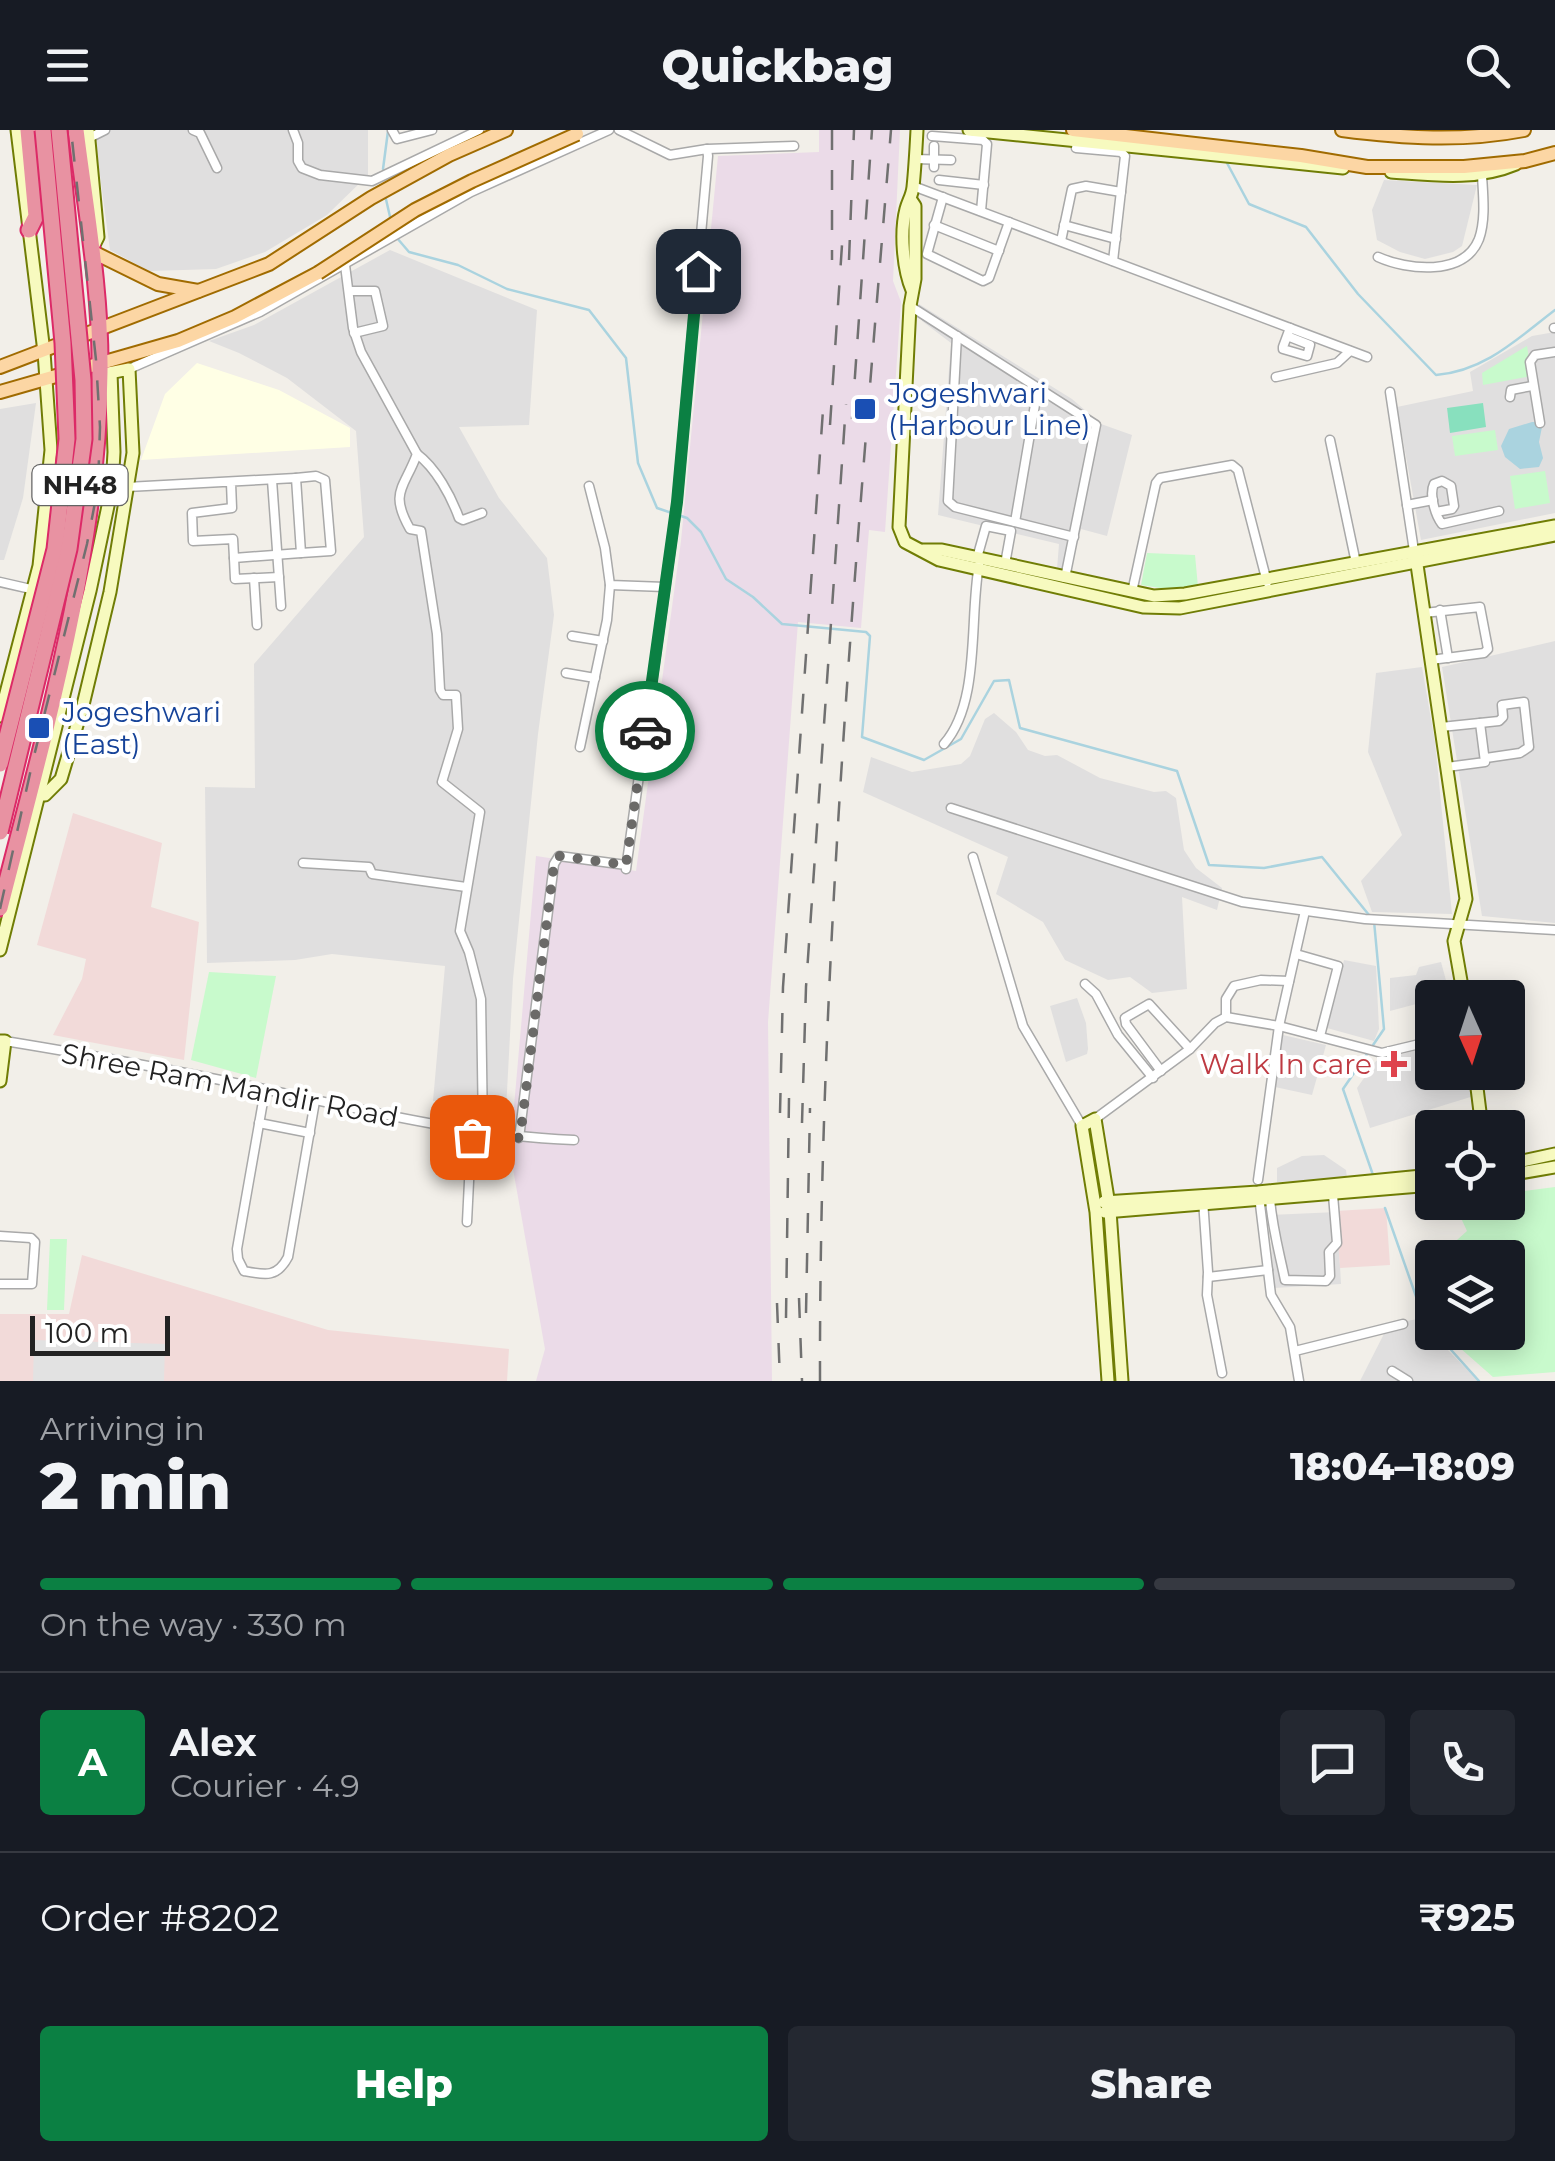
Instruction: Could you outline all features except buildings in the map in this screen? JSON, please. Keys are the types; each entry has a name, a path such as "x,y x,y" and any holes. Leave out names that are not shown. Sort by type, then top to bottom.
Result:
{"highway":[{"path":"28,130 36,216 29,230"},
{"name":"NH48","path":"0,764 54,549 67,439 63,343 43,130"},
{"name":"NH48","path":"0,832 70,549 84,439 58,130"},
{"path":"0,908 34,795 79,593 90,511 104,370 84,133"}],"main road":[{"path":"0,367 280,258 371,198 448,155 506,130"},
{"path":"0,392 104,370 235,317 305,284 430,203 586,130"},
{"path":"1074,130 1366,167 1464,168 1555,153"},
{"path":"1342,130 1446,139 1524,130"},
{"path":"91,250 158,284 200,292"}],"street":[{"path":"0,716 39,566 51,450 47,379 16,130"},
{"path":"84,133 105,130"},
{"path":"193,130 200,133 217,168"},
{"path":"294,130 302,168 320,175 372,181 479,130"},
{"path":"392,130 397,139 432,130"},
{"path":"565,130 568,148"},
{"path":"104,370 129,369 196,342 345,265 471,192 609,130"},
{"path":"619,130 670,155 707,149 794,146"},
{"path":"917,130 912,193 916,279 910,306 899,527 905,542 919,550 942,550 1131,598 1229,592 1523,536 1555,526"},
{"path":"969,130 1370,171 1482,174 1524,161"},
{"path":"934,163 933,141 985,141 981,212"},
{"path":"1076,148 1123,153 1113,261"},
{"path":"520,1138 554,864 559,856 626,867 677,502 707,149"},
{"path":"915,159 934,163 952,160"},
{"path":"1378,256 1392,263 1427,269 1466,255 1478,243 1482,227 1482,174"},
{"path":"939,180 984,185"},
{"path":"1061,242 1072,190 1086,186 1121,192"},
{"path":"912,193 944,197 1288,332 1368,357"},
{"path":"944,197 927,254 983,281 990,278 1009,222"},
{"path":"1064,225 1116,238"},
{"path":"934,226 999,251"},
{"path":"345,265 354,333 361,352 417,454 452,500 459,518 482,512"},
{"path":"349,291 375,292 384,326 354,333"},
{"path":"910,306 1096,425 1065,578"},
{"path":"957,336 948,501 1074,536"},
{"path":"1276,377 1338,363 1350,351"},
{"path":"1540,423 1530,362 1534,356 1555,352"},
{"path":"0,950 34,795 51,790 61,779 110,592 133,453 129,369"},
{"path":"1014,522 1038,386"},
{"path":"1510,398 1509,391 1520,392 1532,386"},
{"path":"1390,392 1466,899 1454,941 1461,980"},
{"path":"1330,440 1356,567"},
{"path":"417,454 398,489 399,509 410,529 421,532 440,690 443,695 456,694 457,699 458,729 442,782 480,812 460,931 470,952 481,999 483,1132"},
{"path":"1131,598 1156,483 1166,475 1232,465 1238,470 1268,585"},
{"path":"127,487 316,476 324,480 330,551 234,558"},
{"path":"296,478 302,553"},
{"path":"272,480 281,606"},
{"path":"1436,512 1454,508 1450,483 1442,481 1434,484 1433,500 1436,512 1439,522 1445,524 1499,511"},
{"path":"231,483 232,508 192,512 193,541 233,539 235,579 279,577"},
{"path":"580,747 610,584 589,486"},
{"path":"1407,504 1433,500"},
{"path":"944,744 966,698 986,526 1011,531 1006,564"},
{"path":"1523,536 1555,535"},
{"path":"979,562 1006,564 1131,598"},
{"path":"254,578 257,625"},
{"path":"0,582 79,593"},
{"path":"610,584 665,587"},
{"path":"1424,612 1480,606 1486,635 1486,652 1430,660"},
{"path":"1440,610 1448,658"},
{"path":"572,636 602,642"},
{"path":"566,673 594,678"},
{"path":"1440,727 1502,719 1504,704 1525,704 1529,748 1520,754 1486,758"},
{"path":"1446,767 1484,763 1480,723"},
{"path":"951,808 1242,902 1365,919 1555,930"},
{"path":"973,857 1023,1026 1088,1122 1110,1206 1122,1381"},
{"path":"303,863 369,867 372,874 466,887"},
{"path":"1298,1381 1290,1328 1272,1294 1261,1193 1279,1026 1306,911"},
{"path":"1296,954 1338,966 1320,1036"},
{"path":"1226,1017 1226,998 1234,986 1261,980 1289,982"},
{"path":"1085,984 1096,994 1118,1035 1152,1078"},
{"path":"1162,1071 1125,1018 1149,1004 1190,1049"},
{"path":"1088,1122 1162,1071 1214,1023 1226,1017 1279,1026 1382,1053 1415,1045"},
{"path":"0,1080 3,1041"},
{"name":"Shree Ram Mandir Road","path":"3,1041 351,1110 520,1138 574,1140"},
{"path":"265,1090 237,1249 244,1270 269,1276 278,1272 288,1257 315,1100"},
{"path":"259,1122 310,1133"},
{"path":"1088,1122 1108,1381"},
{"path":"466,1222 472,1130"},
{"path":"471,1141 494,1142 496,1134"},
{"path":"1525,1160 1555,1154"},
{"path":"1525,1172 1555,1167"},
{"path":"1095,1207 1203,1200 1415,1177"},
{"path":"1261,1193 1333,1195 1415,1187"},
{"path":"1261,1193 1273,1238 1282,1254 1286,1280 1326,1281 1330,1276 1329,1252 1338,1243 1333,1195"},
{"path":"1203,1200 1206,1295 1222,1373"},
{"path":"0,1236 31,1238 34,1242 32,1285 0,1284"},
{"path":"1208,1277 1268,1270"},
{"path":"1295,1350 1402,1324"},
{"path":"1392,1371 1408,1381"}],"shaded area":[{"path":"94,130 368,130 368,175 327,215 265,252 216,269 149,271 110,250"},
{"path":"819,130 900,130 893,281 901,302 885,532 869,530 861,628 798,622 768,1022 772,1381 536,1381 545,1349 510,1152 536,856 636,871 681,541 718,156 819,152"},
{"path":"1384,180 1477,185 1462,246 1425,259 1377,240 1372,210"},
{"path":"390,250 537,310 529,425 459,427 499,498 547,558 554,615 513,979 506,1110 433,1101 445,966 332,954 295,960 207,963 205,787 255,788 254,664 364,537 356,431 287,378 209,341 254,325"},
{"path":"919,304 1072,399 1101,424 1132,435 1107,536 1081,529 1070,571 1057,569 1059,544 938,515 951,343 922,321"},
{"path":"1555,332 1555,513 1421,540 1397,407 1473,391 1470,372 1532,336"},
{"path":"197,363 279,390 350,428 350,447 141,460 165,394"},
{"path":"36,403 23,498 4,560 0,560 0,409"},
{"path":"1555,641 1555,923 1482,916 1442,667"},
{"path":"1422,667 1435,742 1452,914 1372,912 1361,881 1402,835 1368,752 1376,673"},
{"path":"994,713 1016,732 1028,750 1045,756 1057,755 1100,778 1154,792 1166,791 1176,798 1184,850 1196,868 1222,888 1217,910 1182,897 1187,989 1152,993 1130,977 1108,980 1065,960 1043,922 996,894 1008,857 863,792 871,757 912,772 961,764 970,756 985,719"},
{"path":"73,813 162,843 151,907 199,922 184,1060 53,1035 82,979 86,959 37,945"},
{"path":"1344,960 1376,966 1379,1029 1374,1041 1327,1028"},
{"path":"1441,962 1446,980 1415,980 1415,1004 1390,1011 1390,978 1416,975 1419,967"},
{"path":"1077,998 1086,1023 1088,1049 1087,1054 1066,1062 1050,1006"},
{"path":"1283,1035 1326,1045 1312,1095 1275,1087"},
{"path":"1415,1051 1415,1090 1475,1090 1477,1095 1428,1110 1415,1110 1415,1114 1370,1128 1357,1088 1376,1061"},
{"path":"1324,1155 1346,1170 1347,1178 1277,1182 1277,1168 1302,1156"},
{"path":"1386,1208 1390,1265 1340,1268 1336,1211"},
{"path":"1337,1212 1341,1284 1274,1288 1270,1215"},
{"path":"82,1255 328,1330 509,1349 507,1381 0,1381 0,1314 69,1314"},
{"path":"1415,1320 1415,1350 1448,1350 1478,1381 1360,1381 1389,1324"},
{"path":"34,1340 165,1344 164,1381 33,1381"}],"green space":[{"path":"1527,346 1532,376 1483,385 1482,373"},
{"path":"1483,403 1486,427 1450,433 1447,408"},
{"path":"1495,430 1498,450 1455,456 1452,436"},
{"path":"1545,471 1550,503 1515,509 1510,476"},
{"path":"1147,553 1195,555 1198,587 1166,589 1141,585"},
{"path":"209,972 276,976 256,1078 191,1060"},
{"path":"1555,1187 1555,1372 1493,1377 1462,1350 1525,1350 1525,1240 1457,1240 1467,1231 1462,1220 1525,1220 1525,1191"},
{"path":"50,1239 67,1239 64,1310 47,1310"}],"water":[{"path":"1543,422 1539,442 1543,458 1539,467 1520,469 1505,457 1501,446 1509,429"}],"waterway":[{"path":"383,169 388,131"},
{"path":"1227,163 1249,204 1306,227 1358,294 1436,375 1485,360 1555,310"},
{"path":"385,195 391,221"},
{"path":"397,238 409,252 458,265 507,289 589,310 626,358 638,463 657,508 687,518 701,532 726,579 782,624 866,632 870,636 862,737 924,760 961,739 994,681 1009,680 1020,728 1177,771 1209,865 1264,868 1322,857 1369,915"},
{"path":"1373,1175 1343,1089 1384,1029 1374,921"},
{"path":"1385,1208 1415,1294"},
{"path":"1451,1350 1479,1381"}],"railway":[{"path":"0,909 98,487 96,360 71,130"},
{"path":"832,130 832,260"},
{"path":"849,260 854,130"},
{"path":"852,419 872,130"},
{"path":"820,1381 821,1224 833,911 853,598 891,130"},
{"path":"830,425 842,245"},
{"path":"802,1123 806,987 846,404"},
{"path":"780,1113 783,987 823,410"},
{"path":"786,1318 789,1098"},
{"path":"806,1313 810,1108"},
{"path":"799,1298 802,1381"},
{"path":"777,1303 780,1381"}],"way so far":[{"path":"472,1137 472,1130 520,1138 554,864 559,856 626,865 645,731"}],"place":[{"name":"Jogeshwari (Harbour Line)","path":"865,409"},
{"name":"Jogeshwari (East)","path":"39,728"},
{"name":"Walk In care","path":"1394,1064"}],"route":[{"path":"645,731 677,502 698,271"}]}
